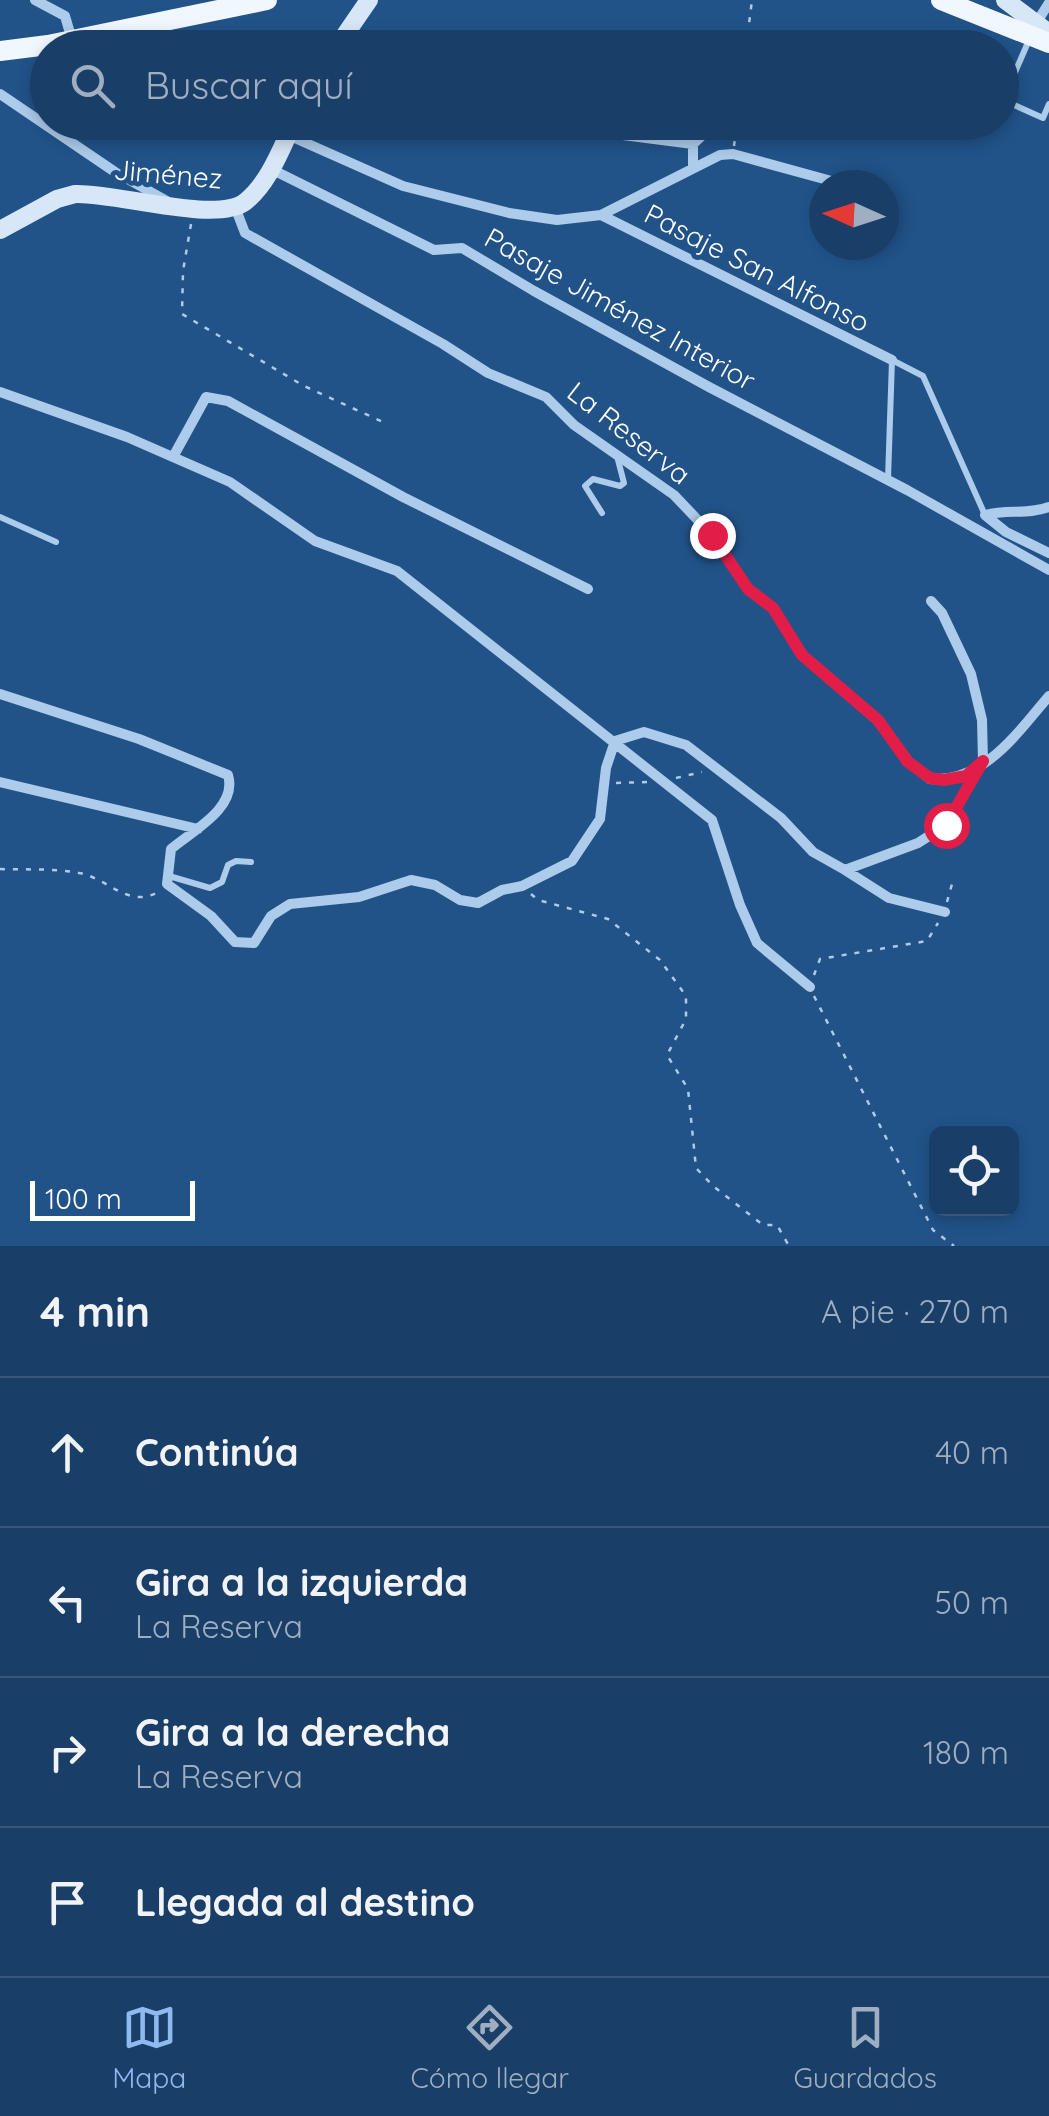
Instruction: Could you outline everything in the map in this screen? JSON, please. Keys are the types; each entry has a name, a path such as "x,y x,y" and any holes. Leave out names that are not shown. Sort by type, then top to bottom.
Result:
{"main road":[{"path":"108,30 192,7 267,0"},
{"path":"941,0 1041,33"},
{"path":"0,51 30,46"}],"street":[{"path":"35,0 64,16 69,30"},
{"path":"348,30 369,0"},
{"path":"1005,0 1041,33 1049,3"},
{"path":"0,94 30,114"},
{"path":"68,140 115,172 185,207"},
{"name":"Jiménez","path":"0,230 57,199 75,194 185,207 236,207 248,199 272,169 286,140"},
{"path":"313,140 403,186 556,220 602,215 720,155 733,154 809,175"},
{"path":"662,140 693,144"},
{"path":"694,168 696,140"},
{"name":"Pasaje Jiménez Interior","path":"272,169 434,250 462,248 708,387 888,480 1049,570"},
{"name":"La Reserva","path":"236,207 245,233 488,373 546,397 574,425 674,495 712,535 748,589 773,608 802,655 878,720 908,762 930,778 944,780 966,776 983,761"},
{"name":"Pasaje San Alfonso","path":"602,215 892,360"},
{"path":"0,392 127,437 230,482 315,540 396,570 712,820 740,905 758,942 810,987"},
{"path":"173,457 206,397 228,400 403,496 588,589"},
{"path":"985,515 1049,507"},
{"path":"985,515 1006,532 1049,553"},
{"path":"845,870 918,843 946,825 983,761 982,720 971,674 942,614 931,601"},
{"path":"0,694 139,739 228,775 231,786 227,798 198,829 171,849 167,866 168,880 235,942 254,943 271,916 290,904 359,898 411,880 435,885 460,900 478,903 572,861 600,819 606,768 615,741"},
{"path":"983,761 1003,751 1049,696"},
{"path":"615,741 644,732 686,745 781,818 813,852 890,898 945,912"},
{"path":"0,782 198,829"}],"lane":[{"path":"1019,72 1041,33"},
{"path":"1019,107 1043,118 1049,104"},
{"path":"888,480 892,360 923,376 985,515"},
{"path":"602,513 585,486 593,479 624,484 617,455"},
{"path":"0,517 56,542"},
{"path":"168,880 210,888 222,882 228,865 251,862"}],"path":[{"path":"748,30 752,0"},
{"path":"733,154 734,140"},
{"path":"185,207 182,314 304,386 383,422"},
{"path":"0,869 81,873 121,894 141,899 156,894 168,880"},
{"path":"952,884 945,912 927,941 820,959 810,987 933,1230 954,1246"},
{"path":"522,886 538,900 608,919 660,960 686,996 686,1018 667,1055 688,1089 696,1168 763,1225 777,1225 790,1246"}],"route":[{"path":"712,535 748,589 773,608 802,655 878,720 908,762 930,778 944,780 966,776 983,761 946,825"}]}
